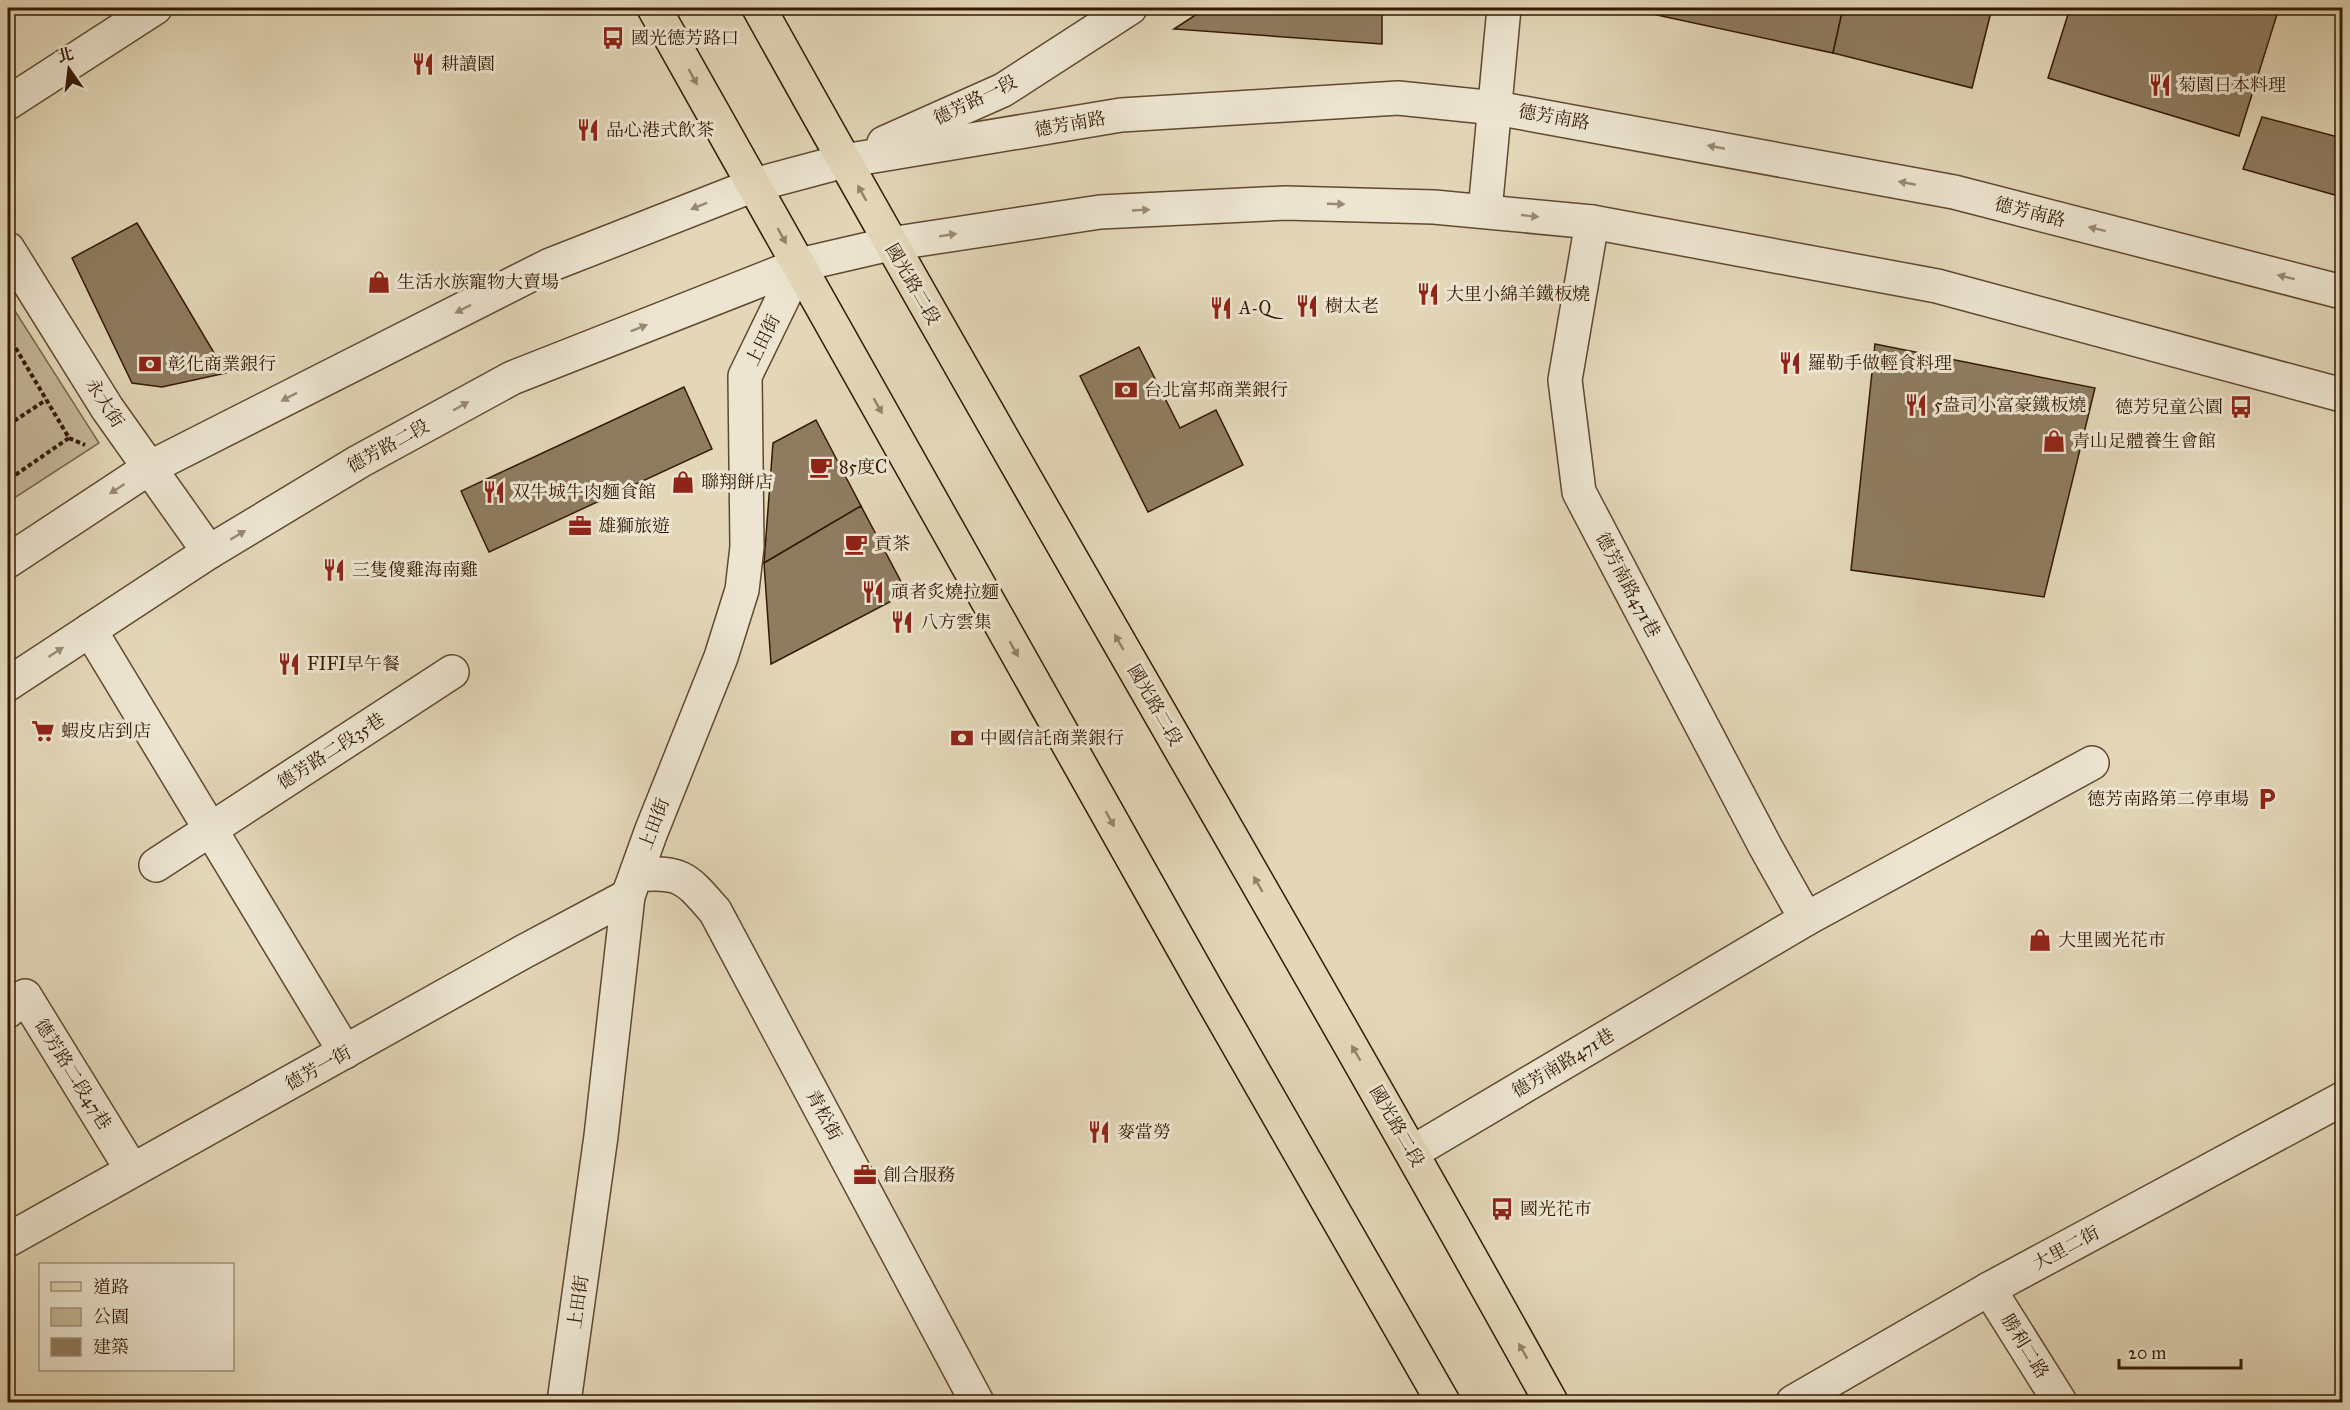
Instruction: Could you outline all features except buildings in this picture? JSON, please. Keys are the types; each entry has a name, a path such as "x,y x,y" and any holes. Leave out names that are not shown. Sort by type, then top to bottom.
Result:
{"main road":[{"path":"654,8 1204,987 1443,1402"},
{"name":"國光路二段","path":"759,8 890,244 1413,1152 1551,1402"}],"street":[{"path":"8,103 154,8"},
{"name":"德芳路一段","path":"844,161 1003,90 1130,8"},
{"path":"1485,211 1504,8"},
{"name":"德芳南路","path":"754,184 844,161 1121,115 1398,98 1496,108 1954,192 2343,292"},
{"path":"8,561 149,468 550,265 754,184"},
{"path":"799,265 890,244 1100,212 1285,202 1485,211 1592,222 1936,286 2343,395"},
{"name":"德芳南路471巷","path":"1592,222 1565,380 1579,492 1806,919"},
{"name":"永大街","path":"8,249 107,408 209,552"},
{"name":"德芳路二段","path":"8,684 209,552 360,461 512,378 799,265"},
{"name":"上田街","path":"564,1402 601,1136 632,885 720,657 742,590 747,547 745,376 799,265"},
{"path":"90,630 345,1053"},
{"name":"德芳路二段35巷","path":"156,865 452,672"},
{"name":"德芳南路471巷","path":"1413,1152 1806,919 2092,763"},
{"name":"青松街","path":"632,885 664,873 680,877 716,911 977,1402"},
{"name":"德芳一街","path":"8,1240 523,952 632,885"},
{"name":"德芳路二段47巷","path":"8,1011 25,996 132,1170"},
{"name":"大里二街","path":"1793,1402 1989,1289 2343,1099"},
{"name":"勝利二路","path":"1989,1289 2060,1402"}],"path":[{"path":"8,335 69,438 8,480"},
{"path":"8,348 13,344"},
{"path":"8,425 46,400"}],"green space":[{"path":"8,300 99,443 8,502"}],"place":[{"name":"國光德芳路口","path":"613,38"},
{"name":"耕讀園","path":"423,64"},
{"name":"菊園日本料理","path":"2160,85"},
{"name":"品心港式飲茶","path":"588,130"},
{"name":"生活水族寵物大賣場","path":"379,282"},
{"name":"大里小綿羊鐵板燒","path":"1428,294"},
{"name":"樹太老","path":"1307,306"},
{"name":"A-Q","path":"1221,308"},
{"name":"羅勒手做輕食料理","path":"1790,363"},
{"name":"彰化商業銀行","path":"150,364"},
{"name":"台北富邦商業銀行","path":"1126,390"},
{"name":"5盎司小富豪鐵板燒","path":"1916,405"},
{"name":"德芳兒童公園","path":"2241,407"},
{"name":"青山足體養生會館","path":"2054,441"},
{"name":"85度C","path":"821,467"},
{"name":"聯翔餅店","path":"683,482"},
{"name":"双牛城牛肉麵食館","path":"494,492"},
{"name":"雄獅旅遊","path":"580,526"},
{"name":"貢茶","path":"856,544"},
{"name":"三隻傻雞海南雞","path":"334,570"},
{"name":"頑者炙燒拉麵","path":"873,592"},
{"name":"八方雲集","path":"902,622"},
{"name":"FIFI早午餐","path":"289,664"},
{"name":"蝦皮店到店","path":"43,731"},
{"name":"中國信託商業銀行","path":"962,738"},
{"name":"德芳南路第二停車場","path":"2267,799"},
{"name":"大里國光花市","path":"2040,940"},
{"name":"麥當勞","path":"1099,1132"},
{"name":"創合服務","path":"865,1175"},
{"name":"國光花市","path":"1502,1209"}]}
